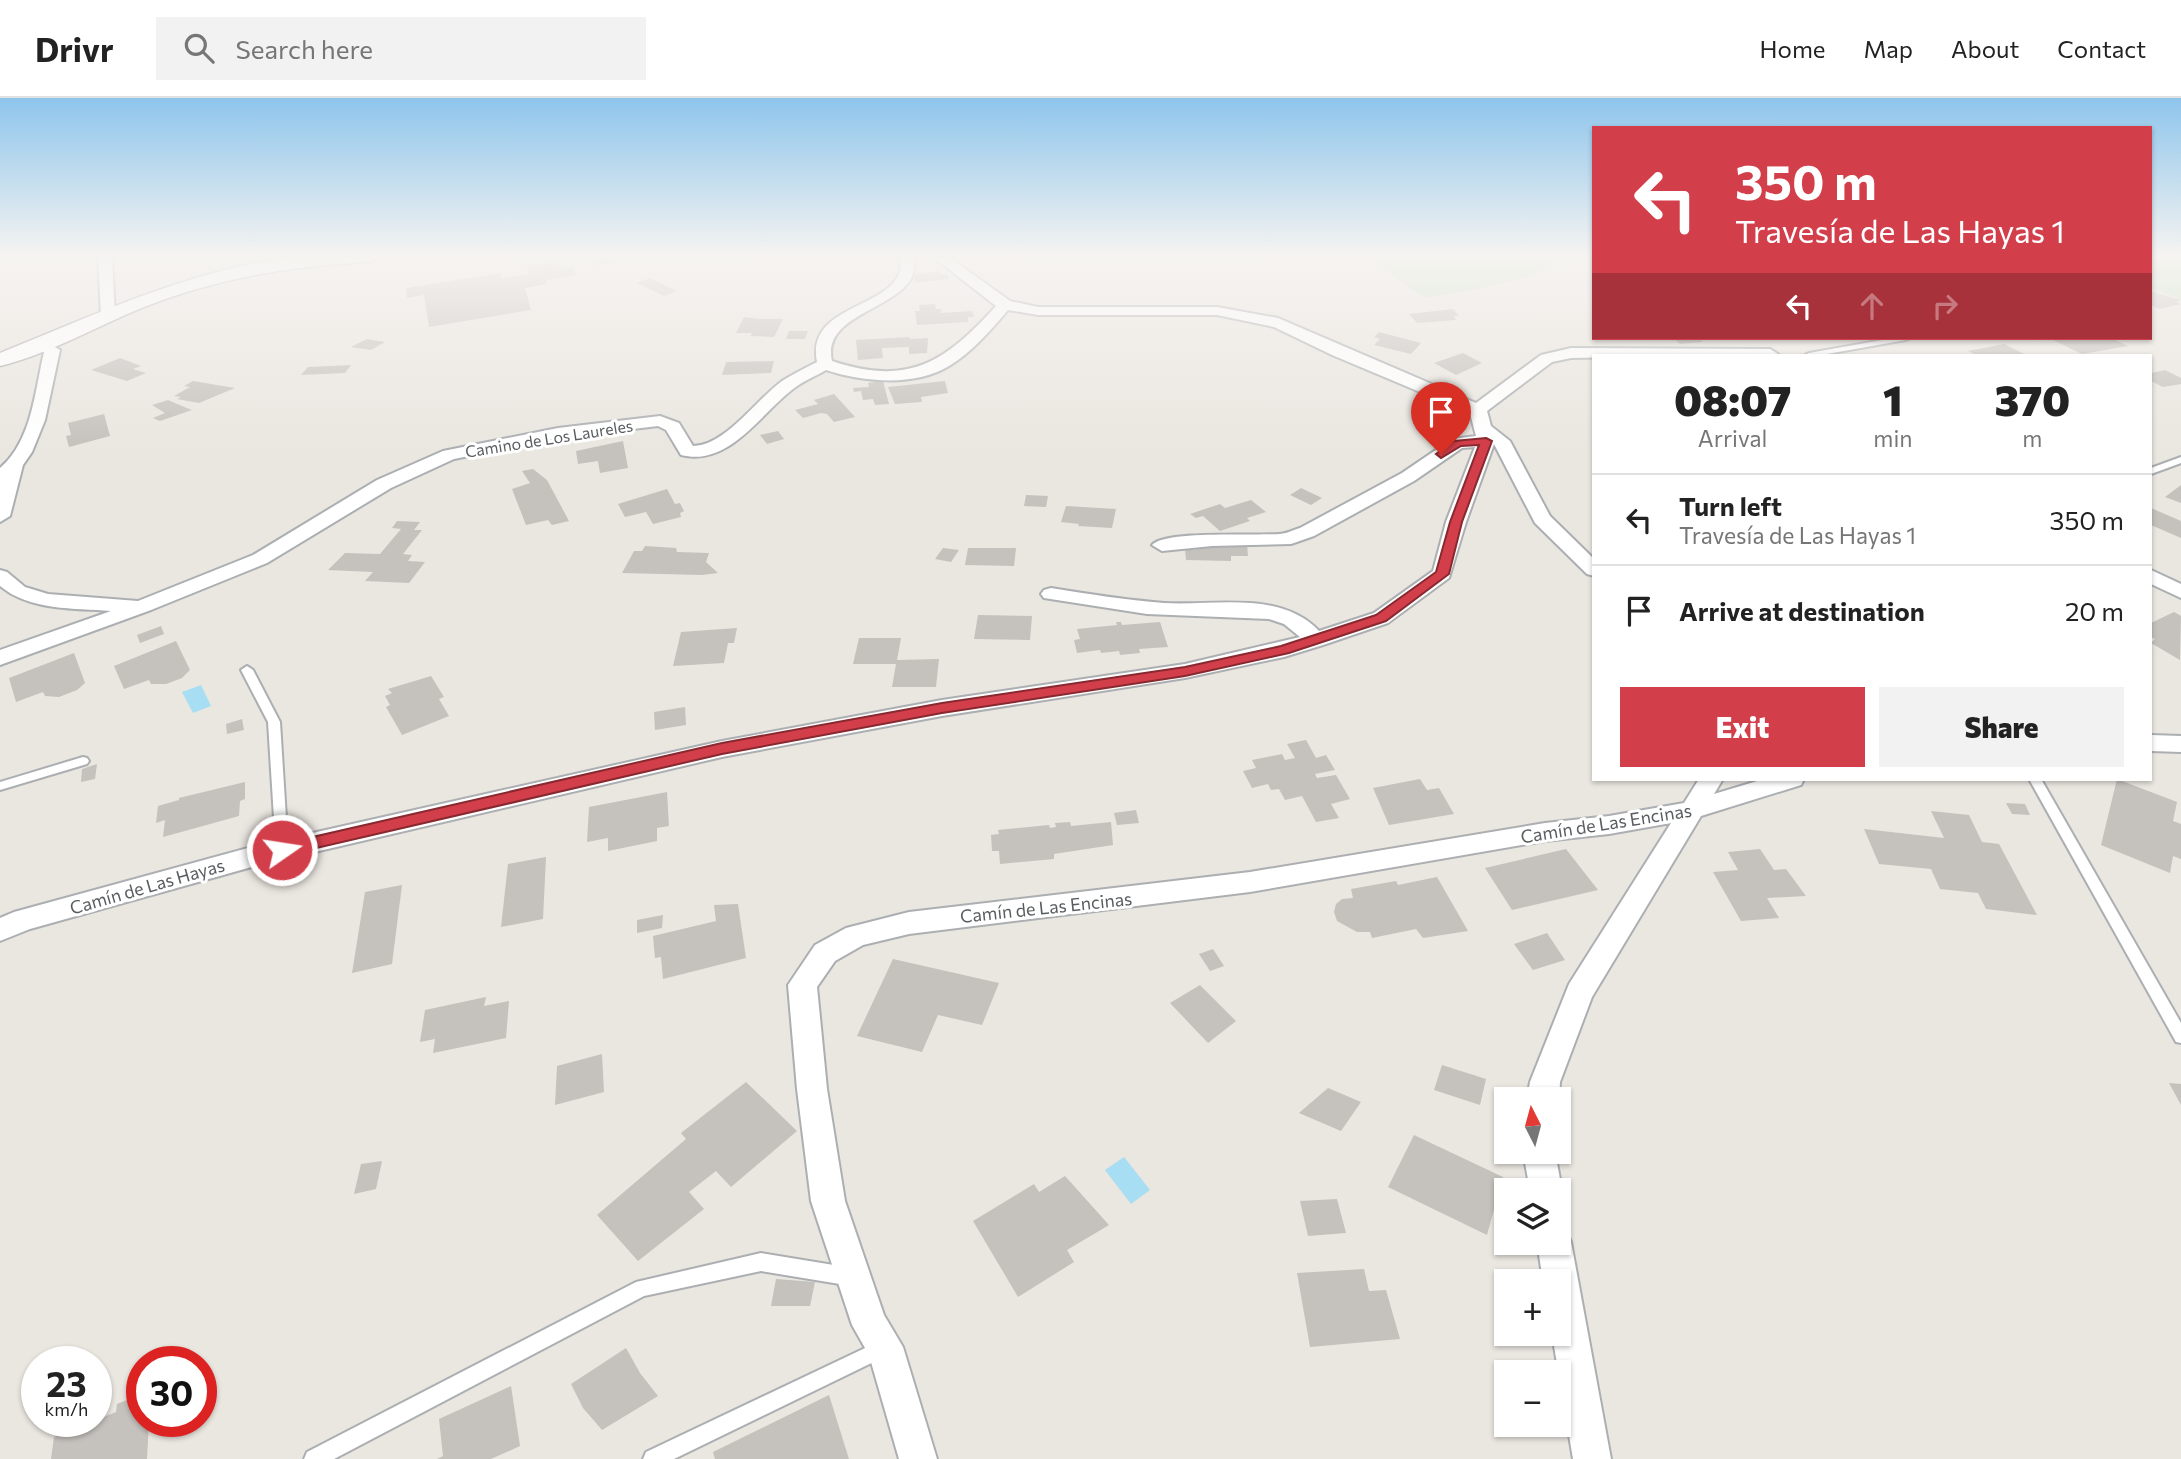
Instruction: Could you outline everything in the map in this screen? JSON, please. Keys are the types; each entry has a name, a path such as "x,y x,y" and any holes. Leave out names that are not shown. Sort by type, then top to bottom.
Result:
{"street":[{"path":"0,360 97,321"},
{"path":"842,321 824,342 822,358 825,364 842,371 862,374 892,374 941,365 992,321"},
{"path":"1266,321 1278,323 1338,352 1483,427 1501,441 1542,519 1592,568"},
{"path":"1753,340 1770,354"},
{"path":"0,516 5,472 29,446 52,350 41,344"},
{"path":"1162,545 1212,540 1284,540 1307,532 1408,477 1483,427 1547,358 1571,353 1671,354"},
{"name":"Camino de Los Laureles","path":"0,658 144,606 260,559 384,484 449,455 558,433 660,421 673,427 687,451 704,451 725,441 788,385 825,364"},
{"name":"Camín de Las Hayas","path":"0,930 24,920 282,850 722,749 942,708 1185,671 1284,650 1381,618 1442,574 1483,427"},
{"path":"0,576 18,591 46,600 144,606"},
{"path":"2152,577 2181,592"},
{"path":"1051,594 1103,604 1181,610 1252,610 1282,615 1298,622 1315,640"},
{"path":"2152,743 2181,744"},
{"path":"1544,1087 1579,993 1688,811 1710,781"},
{"name":"Camín de Las Encinas","path":"918,1459 885,1347 870,1325 828,1201 811,1089 802,985 825,953 856,936 909,923 1250,882 1545,832 1609,825 1688,811 1786,781"},
{"path":"1556,1255 1591,1459"}],"lane":[{"path":"1815,354 1895,340"},
{"path":"2152,471 2181,460"},
{"path":"247,670 274,722 282,850"},
{"path":"0,786 83,761"},
{"path":"2036,781 2181,1037"},
{"path":"314,1459 642,1288 761,1262 852,1277"},
{"path":"653,1459 885,1347"}],"water":[{"path":"201,685 211,706 193,713 182,692"},
{"path":"1124,1157 1150,1190 1131,1204 1105,1170"}],"building":[{"path":"428,321 468,321 429,327"},
{"path":"742,321 782,321 774,337 736,333"},
{"path":"916,321 968,321 968,322 917,325"},
{"path":"1415,321 1449,321 1417,323"},
{"path":"789,331 808,331 805,339 786,339"},
{"path":"1379,332 1421,343 1411,354 1374,345 1380,339 1374,337"},
{"path":"928,338 927,353 909,354 909,347 882,348 883,358 858,360 856,340"},
{"path":"367,339 385,342 371,350 351,347"},
{"path":"1675,340 1703,342 1680,344"},
{"path":"2053,340 2115,340 2128,346 2082,354"},
{"path":"2004,344 2024,354 1974,354 1968,351"},
{"path":"1463,353 1482,363 1456,375 1434,363"},
{"path":"120,358 141,366 133,369 146,373 127,381 91,370"},
{"path":"774,361 771,373 722,375 726,362"},
{"path":"351,365 345,373 301,375 308,367"},
{"path":"2165,370 2181,378 2181,384 2163,387 2152,382 2152,373"},
{"path":"193,381 235,388 199,403 174,396 190,387 184,386"},
{"path":"883,381 889,404 875,405 873,399 863,400 861,391 854,392 853,388 869,387 868,383"},
{"path":"945,381 948,393 921,397 922,402 895,404 888,387"},
{"path":"834,394 855,417 834,422 827,414 803,418 795,410 818,404 814,400"},
{"path":"168,400 192,410 160,421 153,418 165,413 152,405"},
{"path":"104,414 110,436 69,447 66,436 71,435 68,423"},
{"path":"778,431 784,439 767,444 760,435"},
{"path":"623,441 628,468 600,473 598,461 578,464 576,451"},
{"path":"533,469 547,480 569,521 552,525 548,520 526,525 512,489 530,483 522,471"},
{"path":"2181,485 2181,503 2165,497"},
{"path":"1301,488 1322,498 1311,505 1290,495"},
{"path":"667,489 675,504 680,503 684,511 680,513 681,517 653,524 646,512 625,517 618,504"},
{"path":"1026,495 1048,496 1046,507 1024,506"},
{"path":"1251,500 1266,512 1247,518 1250,521 1220,531 1203,516 1196,518 1190,514 1220,504 1225,508"},
{"path":"1066,506 1116,509 1112,528 1061,522"},
{"path":"2152,508 2181,521 2181,538 2152,525"},
{"path":"397,521 420,522 414,530 422,530 403,554 412,555 408,561 425,562 409,583 365,581 373,572 328,570 345,553 380,554 401,529 392,528"},
{"path":"1247,544 1248,556 1231,556 1231,561 1186,560 1185,549 1196,550 1196,546"},
{"path":"645,546 676,548 677,552 709,553 706,562 718,573 622,573 634,551 642,551"},
{"path":"943,548 959,550 951,562 935,559"},
{"path":"968,548 1016,548 1014,566 965,565"},
{"path":"2174,612 2181,616 2180,660 2152,644 2155,639 2152,638 2152,623"},
{"path":"978,615 1032,616 1030,640 974,639"},
{"path":"1116,622 1121,622 1122,625 1160,622 1168,647 1139,649 1140,653 1120,655 1119,651 1101,653 1100,650 1077,653 1074,640 1080,639 1077,629 1117,625"},
{"path":"161,626 164,634 140,643 137,635"},
{"path":"737,628 734,643 728,643 724,663 673,666 681,632"},
{"path":"859,638 901,638 897,660 939,659 936,687 892,687 896,664 853,664"},
{"path":"176,641 190,670 182,678 166,684 151,684 149,680 124,689 114,666"},
{"path":"74,653 85,683 77,690 59,697 45,696 43,692 16,702 9,678"},
{"path":"431,676 444,697 439,699 449,716 402,735 386,707 390,705 385,696 392,693 388,689"},
{"path":"685,707 686,725 655,730 654,712"},
{"path":"242,719 244,730 227,734 226,724"},
{"path":"1306,740 1316,758 1326,755 1335,770 1315,774 1317,778 1336,775 1350,799 1331,804 1339,818 1316,822 1302,796 1285,800 1279,789 1271,790 1268,784 1252,788 1243,771 1256,768 1252,760 1282,754 1285,760 1295,758 1287,744"},
{"path":"97,764 95,779 81,782 82,769"},
{"path":"1420,779 1427,790 1439,788 1454,814 1389,825 1373,788"},
{"path":"2117,781 2177,802 2173,821 2181,824 2181,859 2173,856 2170,873 2101,845"},
{"path":"245,782 245,799 240,801 239,816 163,837 165,820 156,823 158,806 179,798"},
{"path":"667,792 669,826 657,828 657,841 608,851 608,838 587,842 589,807"},
{"path":"2006,803 2025,804 2030,815 2012,814"},
{"path":"1136,810 1139,823 1117,825 1114,813"},
{"path":"1931,811 1969,815 1982,842 1999,844 2037,915 1986,909 1978,893 1940,889 1931,869 1879,864 1864,829 1944,838"},
{"path":"1070,822 1071,826 1111,822 1113,845 1054,854 1054,859 1000,864 999,851 992,851 991,835 999,834 998,830 1049,825 1050,828 1056,827 1055,823"},
{"path":"1566,849 1598,890 1512,910 1485,868"},
{"path":"1760,849 1774,870 1786,869 1806,896 1767,898 1779,918 1741,921 1713,872 1738,870 1728,852"},
{"path":"546,857 543,919 501,927 508,864"},
{"path":"1437,877 1468,931 1423,938 1416,929 1372,938 1370,932 1357,932 1337,921 1334,912 1336,904 1342,899 1353,898 1351,889 1396,881 1398,885"},
{"path":"402,885 392,964 352,973 365,892"},
{"path":"738,904 746,958 663,979 661,957 655,958 653,936 716,921 714,905"},
{"path":"663,915 662,928 637,933 637,920"},
{"path":"1547,933 1565,960 1533,970 1514,944"},
{"path":"1213,949 1224,966 1210,971 1199,954"},
{"path":"893,959 999,983 982,1025 938,1015 922,1052 857,1036"},
{"path":"1200,985 1236,1021 1208,1043 1170,1003"},
{"path":"486,997 484,1006 509,1001 506,1038 433,1053 435,1039 420,1042 425,1010"},
{"path":"602,1054 604,1092 555,1105 557,1066"},
{"path":"1442,1065 1486,1079 1480,1105 1434,1090"},
{"path":"746,1082 797,1131 731,1187 716,1171 689,1192 704,1209 638,1261 597,1215 686,1139 681,1133"},
{"path":"2169,1083 2181,1084 2181,1105"},
{"path":"1328,1088 1361,1102 1341,1131 1299,1113"},
{"path":"1414,1135 1503,1177 1494,1178 1494,1210 1487,1235 1388,1187"},
{"path":"382,1161 376,1189 354,1194 361,1164"},
{"path":"1065,1176 1109,1225 1067,1250 1074,1262 1018,1297 973,1221 1034,1184 1039,1192"},
{"path":"1337,1199 1346,1233 1308,1236 1300,1201"},
{"path":"1364,1269 1369,1291 1386,1290 1400,1339 1310,1347 1297,1273"},
{"path":"776,1279 815,1282 810,1306 771,1306"},
{"path":"626,1348 640,1373 658,1396 602,1430 583,1408 571,1384"},
{"path":"511,1386 520,1446 491,1459 437,1459 443,1456 439,1419"},
{"path":"829,1395 849,1459 715,1459 713,1452"},
{"path":"126,1400 126,1437 148,1437 147,1459 51,1459 54,1437 112,1437 112,1414 116,1412 117,1404"}],"route":[{"path":"282,850 722,749 942,708 1185,671 1284,650 1381,618 1442,574 1456,522 1486,441 1458,443 1441,454"}]}
